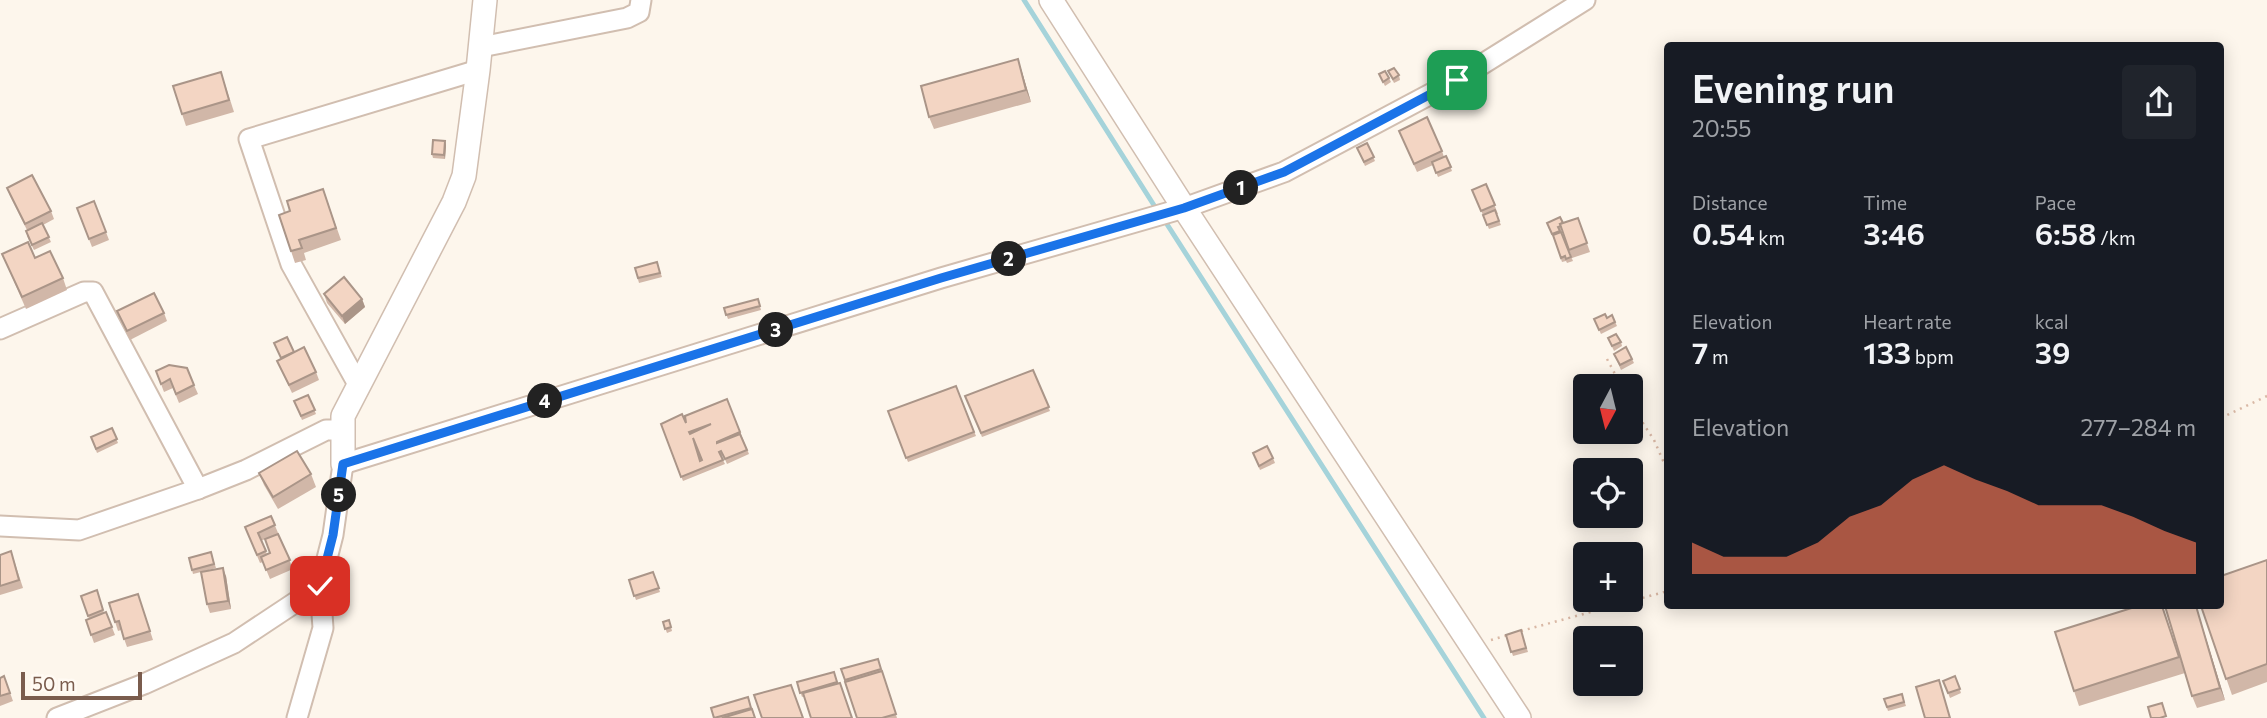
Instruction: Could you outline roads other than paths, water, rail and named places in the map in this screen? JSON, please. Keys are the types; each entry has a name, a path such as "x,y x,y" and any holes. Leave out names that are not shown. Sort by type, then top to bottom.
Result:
{"street":[{"path":"297,718 323,628 320,586 333,535 343,464 343,416 454,202 464,176 485,0"},
{"path":"359,386 291,264 248,139 480,58 627,18 639,12 641,0"},
{"path":"1051,0 1184,208 1519,718"},
{"path":"343,464 929,282 1184,208 1284,172 1457,80 1585,0"},
{"path":"0,329 84,292 93,292 198,489"},
{"path":"0,526 79,530 246,470 326,430 343,430"},
{"path":"57,718 144,684 234,643 320,586"}],"waterway":[{"path":"1024,0 1157,210"},
{"path":"1163,218 1484,718"}]}
